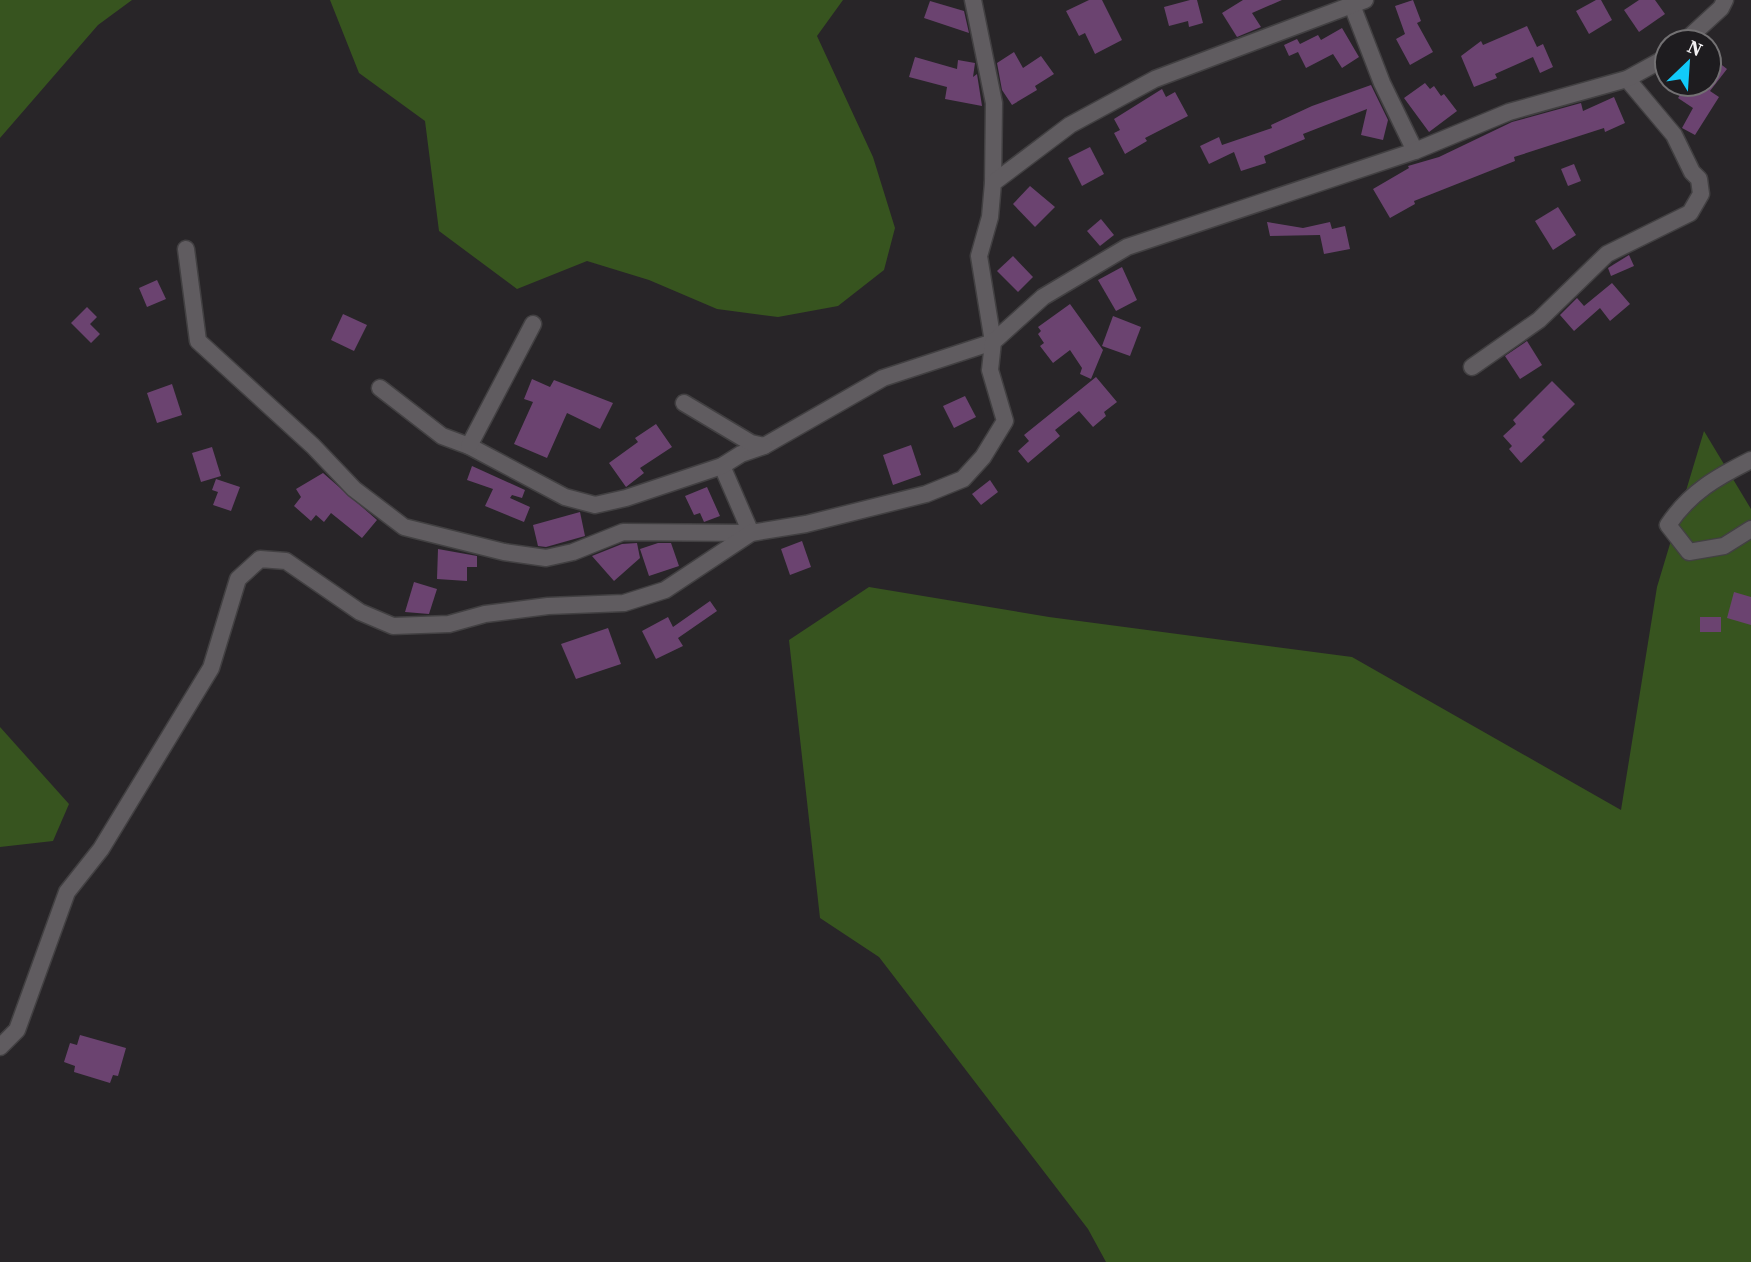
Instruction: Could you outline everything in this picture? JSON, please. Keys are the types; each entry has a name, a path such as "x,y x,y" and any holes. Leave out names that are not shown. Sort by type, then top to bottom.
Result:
{"street":[{"path":"187,249 198,341 313,446 354,489 404,527 505,552 546,558 573,552 623,532 751,533 806,524 926,494 963,479 983,457 1005,421 990,370 993,342 979,256 990,217 993,183 993,103 973,0"},
{"path":"1699,28 1726,0"},
{"path":"993,183 1070,125 1155,79 1355,1 1382,83 1415,150"},
{"path":"380,388 442,436 469,446 565,497 595,505 626,498 722,466 741,454 764,446 883,378 993,342 1043,297 1127,247 1415,150 1509,112 1627,79 1653,65"},
{"path":"1472,367 1539,320 1607,254 1690,213 1701,194 1699,179 1692,172 1674,135 1627,79"},
{"path":"469,446 533,324"},
{"path":"684,403 751,443 764,446"},
{"path":"1751,460 1708,482 1682,505 1668,525 1689,552 1724,546 1751,529"},
{"path":"722,466 751,533"},
{"path":"0,1047 17,1030 67,892 101,849 211,668 238,579 260,559 286,561 360,612 393,626 449,624 485,614 548,606 624,603 665,590 751,533"}],"green space":[{"path":"0,0 132,0 98,25 0,138"},
{"path":"330,0 843,0 817,36 873,157 895,228 884,270 838,306 778,317 717,309 649,280 587,261 517,289 439,231 425,121 359,73"},
{"path":"1704,431 1751,509 1751,1262 1106,1262 1088,1229 879,957 820,918 789,640 869,587 1049,617 1352,657 1621,810 1657,587"},
{"path":"0,727 69,804 53,841 0,847"}],"building":[{"path":"1089,0 1102,0 1122,40 1095,54 1085,33 1079,36 1066,11"},
{"path":"1197,0 1203,23 1189,27 1188,21 1169,26 1164,7"},
{"path":"1243,0 1282,0 1252,13 1261,27 1237,37 1222,13"},
{"path":"1413,0 1421,21 1417,23 1433,52 1410,65 1396,39 1405,34 1395,6"},
{"path":"1601,0 1612,20 1589,34 1576,11"},
{"path":"1639,0 1655,0 1665,14 1639,32 1624,10"},
{"path":"930,1 964,11 969,33 924,18"},
{"path":"1527,26 1537,47 1543,44 1553,67 1540,73 1533,57 1495,74 1497,78 1474,87 1461,56 1481,41 1483,45"},
{"path":"1342,28 1359,57 1342,68 1333,54 1306,68 1298,52 1289,56 1284,45 1297,39 1300,44 1318,35 1321,40"},
{"path":"1014,52 1023,68 1041,56 1054,74 1035,86 1037,90 1012,105 1002,90 997,63"},
{"path":"915,57 957,69 958,60 975,63 973,77 977,74 982,106 945,99 947,87 909,77"},
{"path":"1425,83 1430,89 1434,86 1441,96 1444,94 1457,111 1429,132 1404,98"},
{"path":"1371,85 1388,120 1383,140 1361,135 1367,109 1303,134 1305,139 1264,156 1266,163 1241,171 1234,152 1209,164 1200,146 1219,137 1222,145 1272,128 1271,125 1312,106"},
{"path":"1162,89 1166,97 1175,92 1188,116 1145,138 1147,141 1125,154 1114,133 1120,130 1114,119"},
{"path":"1614,97 1625,123 1605,132 1604,128 1514,157 1515,161 1414,201 1415,204 1390,218 1373,189 1409,168 1408,166 1439,157 1512,122 1581,103 1583,111"},
{"path":"1678,98 1718,98 1695,135 1682,128 1693,108"},
{"path":"1090,147 1104,174 1082,186 1068,158"},
{"path":"1574,164 1581,181 1568,186 1561,169"},
{"path":"1030,186 1055,207 1035,227 1013,204"},
{"path":"1558,207 1576,235 1553,250 1535,221"},
{"path":"1101,219 1114,235 1100,246 1087,231"},
{"path":"1267,222 1303,228 1330,222 1332,229 1345,226 1350,249 1324,254 1320,235 1270,236"},
{"path":"1629,255 1634,266 1611,276 1608,268"},
{"path":"1013,256 1033,277 1018,292 997,271"},
{"path":"1122,267 1137,300 1116,311 1098,280"},
{"path":"157,280 166,299 147,307 139,288"},
{"path":"1612,283 1630,304 1610,321 1600,308 1574,331 1560,315 1577,298 1584,306"},
{"path":"1070,304 1103,350 1091,379 1080,374 1082,368 1070,350 1053,363 1040,346 1044,343 1038,334 1041,331 1038,327"},
{"path":"87,307 97,317 90,324 100,334 91,343 71,323"},
{"path":"343,314 367,325 354,351 331,340"},
{"path":"1113,316 1141,327 1130,356 1102,346"},
{"path":"1527,341 1542,365 1520,379 1505,356"},
{"path":"1096,377 1117,402 1104,412 1106,416 1093,427 1079,411 1055,430 1060,436 1028,463 1018,451 1029,441 1024,435"},
{"path":"532,379 550,387 554,380 613,403 600,429 567,413 547,458 514,444 533,402 524,399"},
{"path":"1552,381 1575,404 1542,437 1545,440 1521,463 1509,449 1512,446 1503,436 1516,424 1513,420"},
{"path":"172,384 182,415 157,423 147,393"},
{"path":"965,396 976,417 954,428 943,406"},
{"path":"656,424 672,447 640,468 644,473 626,487 609,463 638,442 635,438"},
{"path":"911,445 921,475 893,485 883,455"},
{"path":"212,447 221,476 201,482 192,453"},
{"path":"472,466 525,490 522,498 512,495 510,498 530,507 524,522 485,506 493,489 467,480"},
{"path":"323,473 377,520 362,538 331,513 324,522 316,515 311,521 294,506 301,497 296,489"},
{"path":"216,479 240,487 231,511 213,505 218,492 212,490"},
{"path":"990,480 998,492 981,505 972,494"},
{"path":"707,487 720,516 704,522 700,513 694,515 685,496"},
{"path":"580,512 585,536 546,547 538,546 533,525"},
{"path":"802,541 811,567 790,575 781,549"},
{"path":"637,543 640,558 614,581 592,556 622,544"},
{"path":"658,543 671,543 679,566 649,576 640,549"},
{"path":"438,549 477,556 477,567 467,567 467,581 437,579"},
{"path":"414,582 437,589 429,614 405,612"},
{"path":"1734,592 1751,597 1751,625 1727,618"},
{"path":"710,601 717,611 678,638 683,646 656,659 642,631 668,617 673,627"},
{"path":"1700,617 1721,617 1721,632 1700,632"},
{"path":"608,628 621,664 576,679 561,644"},
{"path":"80,1035 126,1048 118,1076 113,1075 110,1083 74,1072 75,1066 64,1062 70,1043 77,1045"}]}
